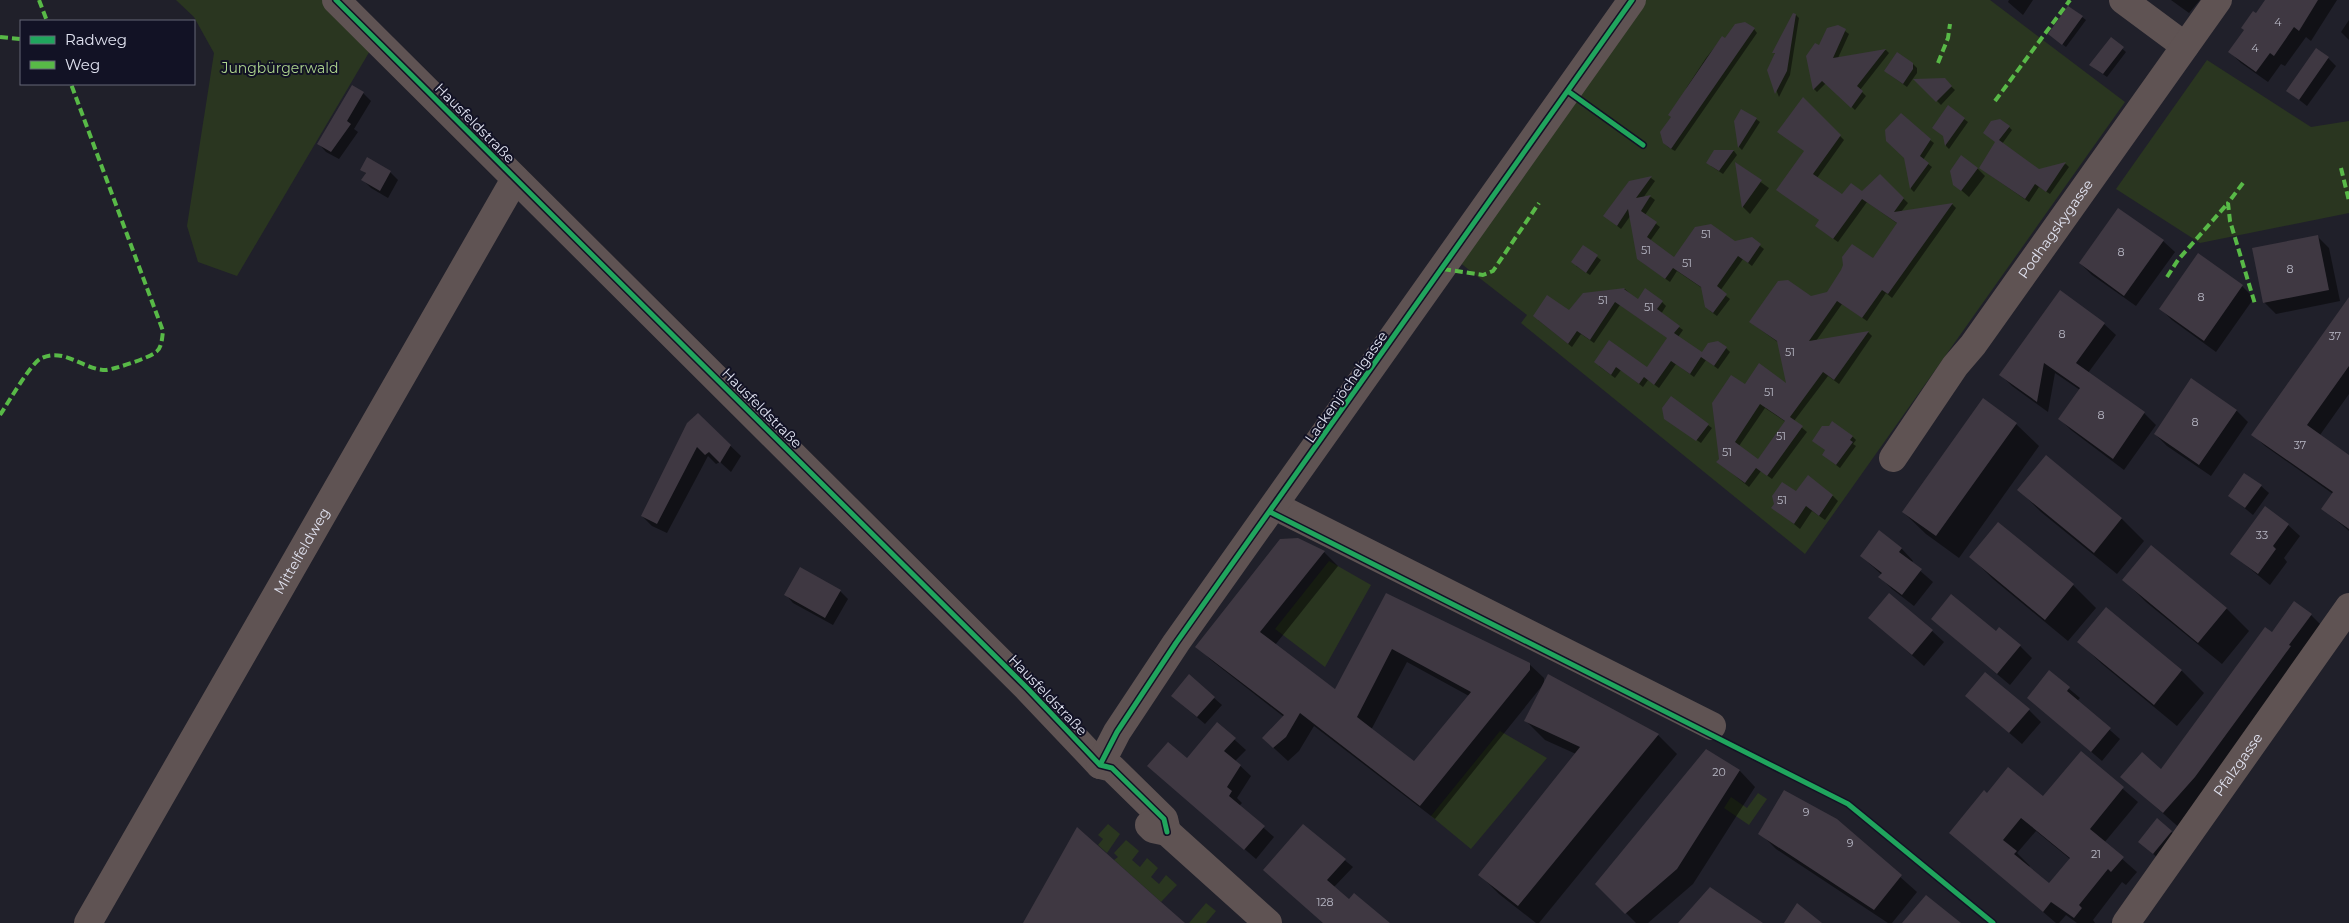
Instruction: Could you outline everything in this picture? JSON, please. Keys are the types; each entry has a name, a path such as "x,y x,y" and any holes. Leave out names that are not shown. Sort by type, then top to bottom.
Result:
{"street":[{"name":"Hausfeldstraße","path":"336,0 1037,698 1100,765 1112,768 1164,819 1167,832 1268,923"},
{"name":"Lackenjöchelgasse","path":"1100,765 1117,732 1176,644 1632,0"},
{"path":"2123,0 2185,46"},
{"name":"Podhagskygasse","path":"1893,458 1955,366 1978,339 2218,0"},
{"name":"Mittelfeldweg","path":"88,923 516,179"},
{"path":"1274,506 1712,726"},
{"name":"Pfalzgasse","path":"2126,923 2349,607"}],"green space":[{"name":"Jungbürgerwald","path":"176,0 322,0 371,49 237,276 198,262 187,226 214,53 194,17"},
{"path":"1644,0 1990,0 2125,102 1805,554 1521,323 1527,315 1459,262"},
{"path":"2207,60 2311,127 2349,121 2349,213 2200,243 2116,189"},
{"path":"1329,561 1371,585 1325,667 1275,629"},
{"path":"1500,731 1547,758 1471,849 1431,816"},
{"path":"1758,793 1767,799 1749,825 1724,808 1731,797 1747,808"},
{"path":"1108,824 1120,834 1107,853 1098,845 1103,839 1098,835"},
{"path":"1126,840 1139,851 1132,860 1140,867 1147,858 1158,868 1151,877 1159,884 1166,875 1177,885 1161,902 1114,860 1118,857 1114,853"},
{"path":"1206,903 1216,911 1206,923 1189,923"}],"building":[{"path":"2265,0 2318,0 2299,31 2294,27 2274,56 2270,53 2256,72 2228,52 2244,30 2241,28 2253,11 2256,13"},
{"path":"2068,6 2083,16 2062,45 2048,34"},
{"path":"1793,13 1796,14 1787,71 1775,94 1767,70 1775,53 1772,53"},
{"path":"1745,22 1755,28 1671,149 1663,143 1660,132 1671,117 1668,115 1722,36 1725,38 1735,24"},
{"path":"1838,25 1846,29 1833,58 1886,49 1857,86 1863,91 1851,108 1822,81 1813,90 1806,56 1815,43 1819,45 1827,28"},
{"path":"2111,37 2124,47 2103,74 2089,65"},
{"path":"2316,48 2329,57 2299,100 2286,91"},
{"path":"1897,52 1913,63 1913,69 1903,84 1884,71"},
{"path":"1945,78 1952,86 1936,102 1913,79"},
{"path":"352,85 364,92 347,121 351,124 331,152 317,144"},
{"path":"1803,97 1841,135 1813,174 1842,194 1851,183 1862,191 1880,174 1904,198 1894,212 1953,203 1888,294 1882,290 1862,318 1837,301 1809,341 1869,331 1834,380 1823,372 1790,417 1803,426 1767,476 1756,468 1745,483 1716,462 1719,459 1712,403 1731,375 1745,384 1759,363 1786,383 1777,341 1749,322 1778,281 1788,280 1811,296 1827,292 1841,270 1843,265 1842,257 1852,244 1873,258 1897,223 1862,199 1833,239 1815,226 1819,220 1776,190 1804,151 1777,132","holes":["1760,404 1785,421 1758,459 1735,442"]},
{"path":"1948,105 1965,118 1945,146 1943,136 1932,128"},
{"path":"1741,109 1757,118 1738,148 1734,121"},
{"path":"1901,113 1931,139 1920,156 1929,163 1910,189 1904,158 1886,141 1885,130"},
{"path":"2000,119 2010,126 1999,140 2039,169 2066,162 2046,192 2035,184 2025,199 1979,168 1995,142 1983,133 1991,121"},
{"path":"1714,150 1734,150 1719,171 1706,163"},
{"path":"1961,155 1978,168 1961,191 1953,185 1950,171"},
{"path":"367,157 391,171 380,191 361,180 366,173 360,170"},
{"path":"1735,162 1762,180 1742,208"},
{"path":"1652,176 1636,198 1651,195 1641,211 1657,222 1647,237 1674,257 1695,227 1711,224 1735,241 1752,237 1761,244 1748,263 1738,256 1717,286 1727,294 1713,313 1705,307 1701,287 1673,268 1665,279 1637,259 1628,209 1617,226 1603,216 1629,181"},
{"path":"2118,208 2164,240 2124,296 2079,263"},
{"path":"2318,235 2329,290 2263,303 2252,248"},
{"path":"1583,245 1598,255 1586,273 1571,262"},
{"path":"2198,253 2243,285 2204,341 2159,309"},
{"path":"1625,288 1638,299 1645,288 1663,301 1657,309 1680,326 1674,333 1702,352 1708,343 1718,341 1727,347 1714,366 1701,357 1690,374 1671,361 1654,385 1644,377 1639,384 1616,367 1611,375 1594,362 1609,340 1647,367 1667,338 1615,302 1590,340 1577,331 1568,344 1533,316 1547,295 1569,310 1583,293"},
{"path":"2060,290 2105,323 2076,363 2145,412 2113,459 2058,419 2080,388 2044,363 2037,402 1999,375"},
{"path":"2349,297 2349,366 2307,425 2349,455 2349,529 2321,509 2333,492 2251,435"},
{"path":"2191,378 2237,410 2199,465 2154,434"},
{"path":"1671,396 1709,424 1696,441 1664,419 1662,408"},
{"path":"1983,398 2017,423 1936,536 1902,512"},
{"path":"698,413 731,445 720,463 709,452 705,455 697,447 657,524 641,516 687,423"},
{"path":"1832,421 1853,436 1850,440 1853,442 1836,465 1822,455 1825,450 1812,441 1822,426 1829,426"},
{"path":"2046,455 2122,518 2094,553 2017,490"},
{"path":"2244,473 2262,485 2245,508 2228,496"},
{"path":"1808,475 1833,495 1819,516 1806,506 1794,524 1771,508 1774,504 1772,496 1782,482 1796,491"},
{"path":"2265,506 2289,524 2273,546 2276,549 2258,574 2230,554"},
{"path":"1998,522 2074,584 2045,620 1969,557"},
{"path":"1879,530 1902,548 1899,552 1922,569 1902,595 1878,577 1882,573 1860,556"},
{"path":"1298,538 1325,551 1260,632 1335,689 1386,593 1530,663 1530,670 1420,806 1300,713 1286,737 1273,748 1262,738 1284,715 1195,647 1280,539","holes":["1392,649 1471,692 1414,761 1357,717"]},
{"path":"2151,545 2227,608 2198,643 2122,580"},
{"path":"800,567 841,590 825,618 784,595"},
{"path":"1889,593 1933,630 1912,655 1868,618"},
{"path":"1951,594 1996,631 1999,627 2021,645 1997,674 1931,619"},
{"path":"2294,601 2312,614 2289,645 2291,646 2195,777 2163,813 2120,777 2142,752 2161,769 2265,627 2272,632"},
{"path":"2106,607 2182,670 2154,705 2077,642"},
{"path":"2049,670 2070,687 2067,691 2111,728 2091,752 2027,698"},
{"path":"1985,672 2030,709 2009,733 1965,696"},
{"path":"1189,674 1215,697 1197,717 1171,696"},
{"path":"1548,674 1659,734 1518,906 1478,875 1580,747 1524,721"},
{"path":"1217,722 1236,738 1224,751 1241,765 1227,787 1232,791 1229,796 1265,826 1244,850 1147,766 1168,742 1187,758"},
{"path":"1706,749 1740,770 1677,869 1625,914 1595,884"},
{"path":"2081,751 2124,787 2090,829 2124,857 2111,872 2108,869 2079,905 2082,908 2074,918 2051,902 2043,912 1949,833 1984,790 1987,793 2008,767 2043,796","holes":["2021,818 2070,858 2049,883 2014,854 2017,851 2003,840"]},
{"path":"1784,790 1837,819 1902,875 1874,910 1758,834"},
{"path":"2157,818 2172,831 2153,854 2138,842"},
{"path":"1303,824 1346,859 1327,880 1349,899 1354,893 1390,923 1323,923 1263,870"},
{"path":"1077,827 1161,902 1185,923 1023,923"},
{"path":"1710,887 1763,923 1678,923"},
{"path":"1926,895 1961,923 1902,923"},
{"path":"1797,903 1822,923 1784,923"}],"marked path":[{"path":"39,0 47,20"},
{"path":"1995,101 2070,0"},
{"path":"1938,63 1948,38 1950,24"},
{"path":"0,37 20,39"},
{"path":"0,415 25,376 40,359 57,355 106,370 132,363 152,354 158,350 161,343 163,331 71,85"},
{"path":"2341,168 2349,201"},
{"path":"2243,183 2228,203 2230,221 2255,304"},
{"path":"1443,269 1483,275 1493,271 1539,203"},
{"path":"2167,277 2178,260 2228,203"}],"cycle path":[{"path":"336,0 1028,689 1100,765 1112,768 1164,819 1167,832"},
{"path":"1100,765 1117,732 1176,643 1632,0"},
{"path":"1569,92 1643,145"},
{"path":"1270,512 1848,804 1993,923"}]}
